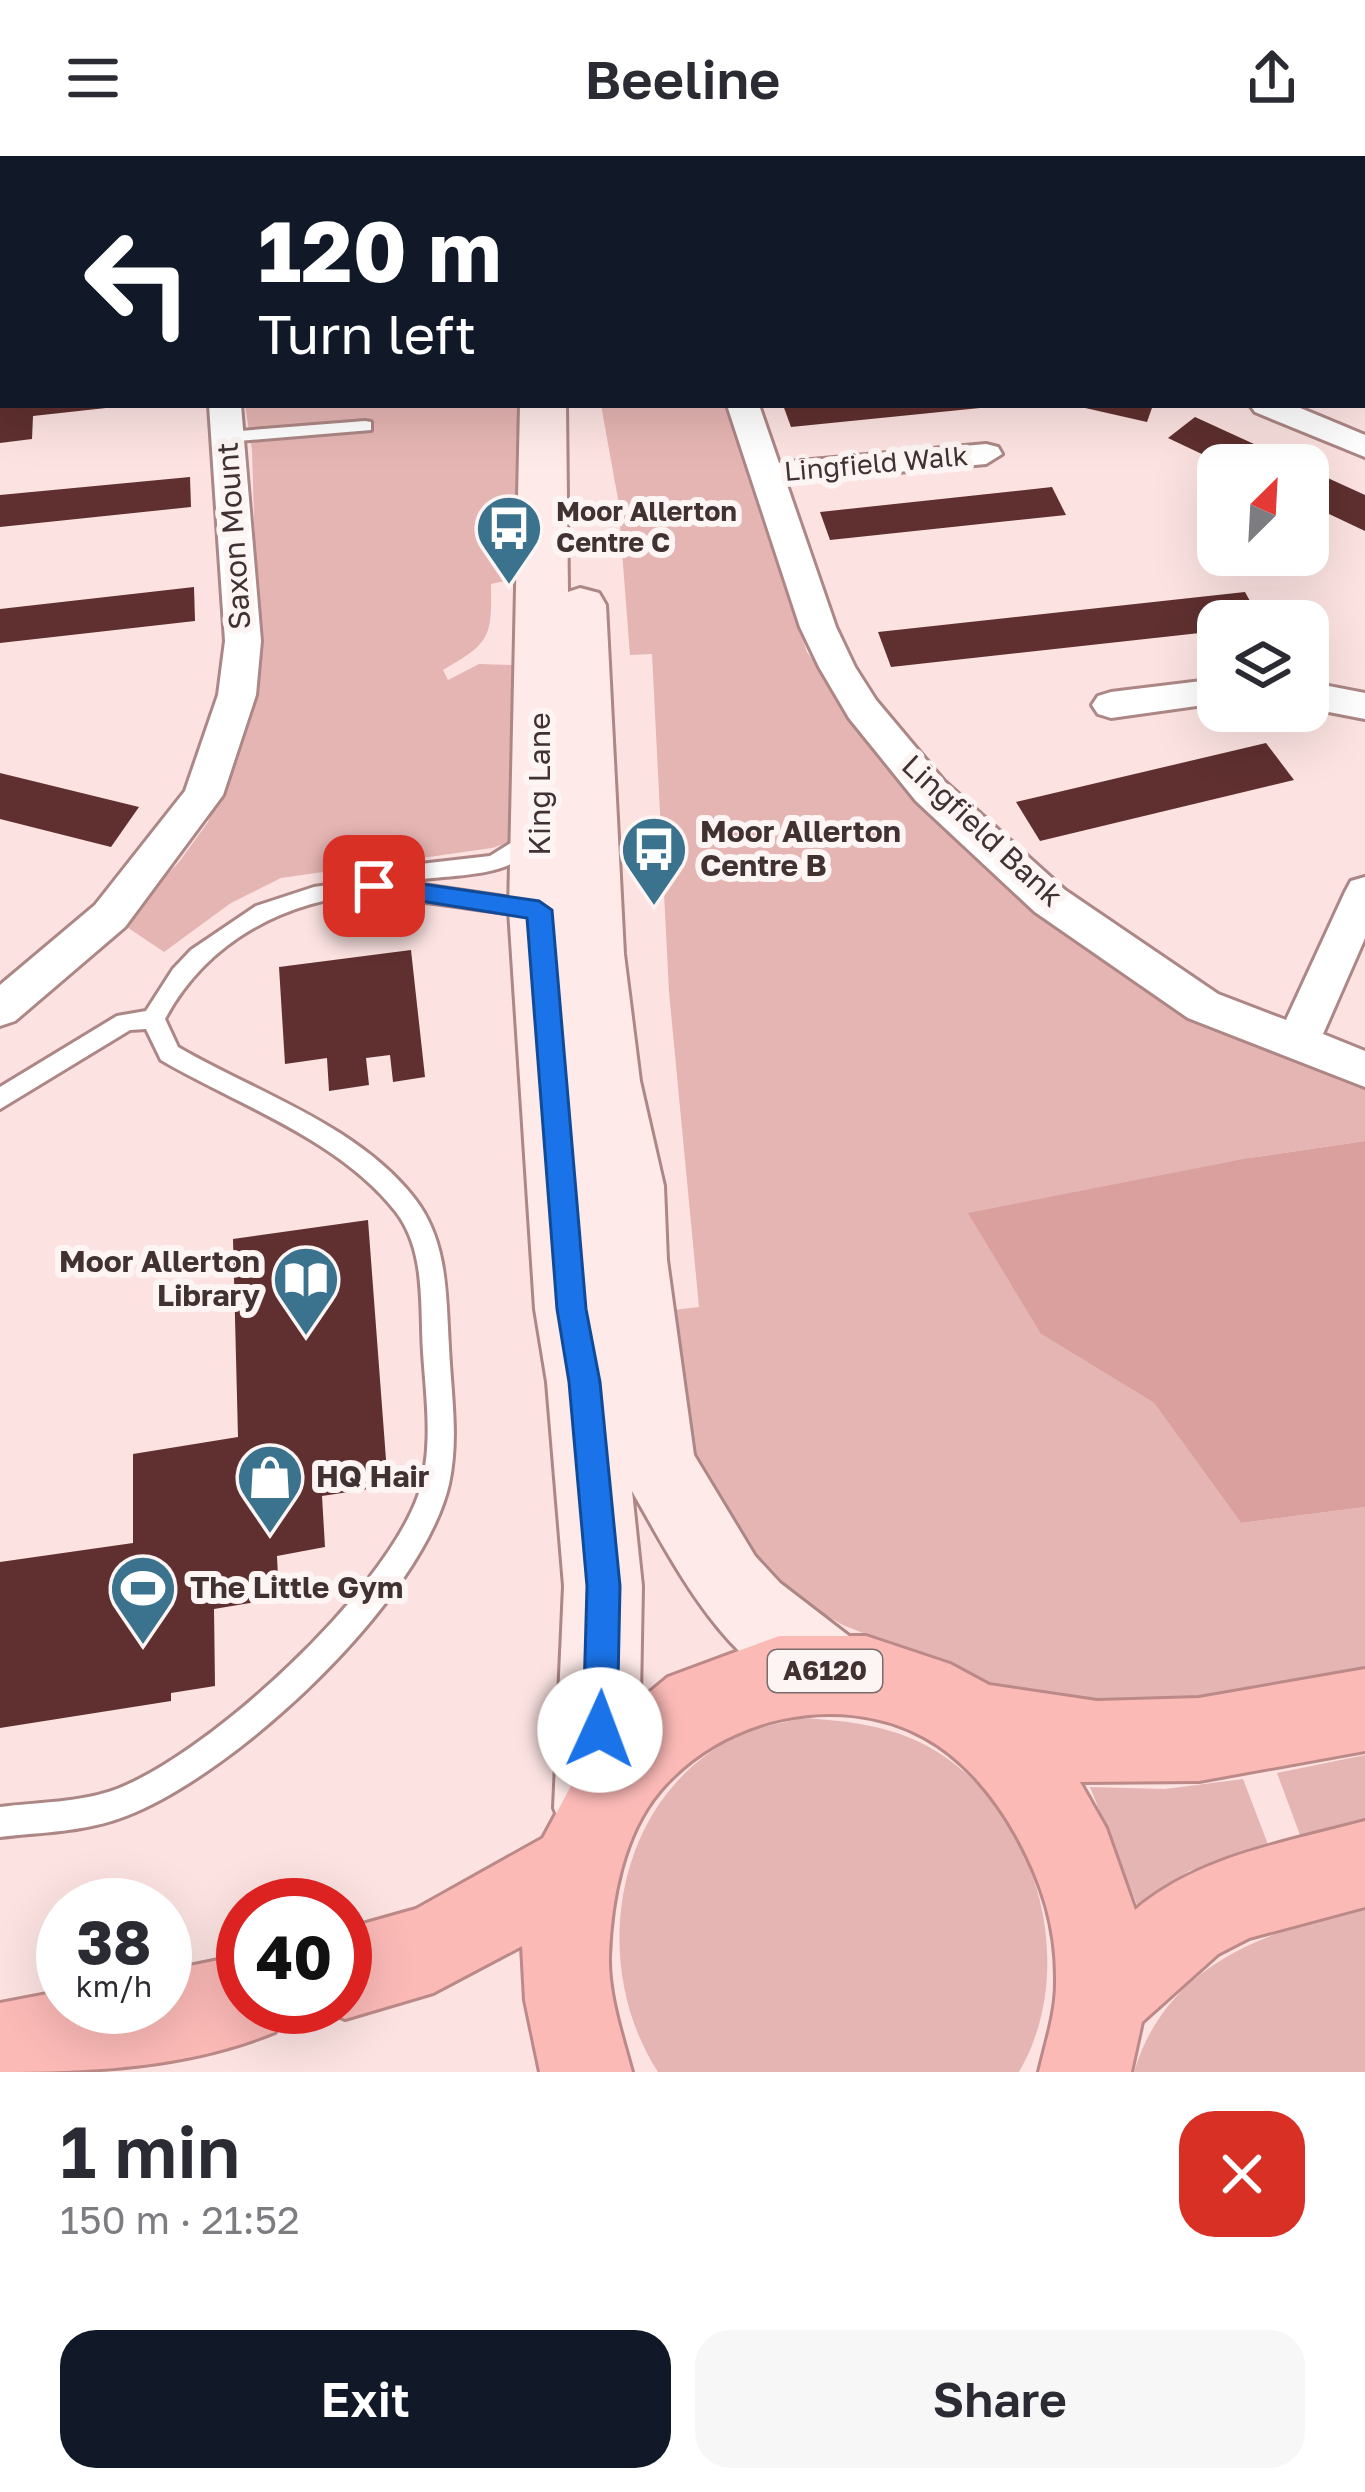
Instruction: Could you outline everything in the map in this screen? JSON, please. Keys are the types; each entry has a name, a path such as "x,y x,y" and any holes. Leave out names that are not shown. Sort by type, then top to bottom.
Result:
{"highway":[{"name":"A6120","path":"372,1966 433,1949 585,1838 648,1738 689,1708 757,1679 829,1671 894,1682 977,1724 1024,1765 1063,1824 1094,1909 1093,2036"},
{"name":"A6120","path":"977,1724 1097,1742 1177,1742 1247,1735 1365,1710"},
{"path":"585,1838 565,1957 586,2072"},
{"name":"A6120","path":"1093,2036 1187,1923 1238,1898 1365,1864"},
{"path":"0,2049 216,2005"}],"street":[{"name":"King Lane","path":"547,408 551,901 572,1309 584,1382 603,1586 585,1838"},
{"name":"King Lane","path":"548,408 570,464 593,954 607,1081 630,1186 632,1260 657,1463 727,1583 752,1610 829,1671"},
{"name":"Lingfield Bank","path":"744,408 818,627 862,710 930,791 1050,901 1203,1006 1365,1069"},
{"path":"1273,408 1365,447"},
{"name":"Saxon Mount","path":"0,1010 110,916 203,795 236,695 243,641 225,421"},
{"name":"Lingfield Walk","path":"766,474 986,454"},
{"path":"1111,705 1197,694"},
{"path":"1329,699 1365,706"},
{"path":"1297,1042 1365,892"}],"lane":[{"path":"225,421 365,426"},
{"path":"153,1019 177,976 224,935 258,914 310,896 374,886 403,874 489,864 525,849 552,799 564,680 582,655"},
{"path":"374,886 551,901"},
{"path":"0,1099 125,1022 153,1019"},
{"path":"0,1822 122,1803 181,1770 315,1662 389,1573 431,1499 442,1427 429,1248 407,1207 372,1168 169,1053 153,1019"},
{"path":"632,1260 646,1184 642,1122"}],"shaded area":[{"path":"245,408 522,408 523,517 510,580 491,584 485,637 443,670 448,680 479,664 512,665 519,692 517,830 510,842 492,848 281,878 231,903 164,952 121,923 179,862 208,822 259,690 252,450"},
{"path":"602,408 727,408 807,652 904,787 1035,909 1176,1011 1365,1085 1365,1141 1249,1158 1041,1334 1154,1403 1241,1523 1365,1507 1365,1683 1216,1711 1013,1694 843,1625 791,1596 755,1567 697,1489 673,1310 699,1307 669,992 652,654 630,655 618,499"},
{"path":"1365,1141 1365,1507 1241,1523 1154,1403 1041,1334 968,1213 1249,1158"},
{"path":"803,1718 868,1725 914,1740 966,1774 997,1808 1021,1848 1038,1892 1046,1938 1046,1985 1037,2030 1019,2072 658,2072 636,2029 623,1982 620,1933 625,1885 640,1839 664,1797 697,1762 747,1732"},
{"path":"1365,1755 1365,1829 1303,1843 1277,1773"},
{"path":"1243,1779 1269,1847 1189,1871 1137,1905 1090,1787 1165,1789"},
{"path":"1365,1907 1365,2072 1134,2072 1149,2035 1170,2004 1224,1958 1291,1928"}],"building":[{"path":"0,408 106,408 33,416 32,439 0,443"},
{"path":"784,408 980,408 791,427"},
{"path":"1085,408 1152,408 1147,422"},
{"path":"1195,417 1254,444 1197,444 1197,452 1168,438"},
{"path":"190,477 191,507 0,527 0,495"},
{"path":"1329,479 1365,495 1365,531 1329,514"},
{"path":"1052,487 1066,515 830,540 820,512"},
{"path":"194,587 195,621 0,643 0,609"},
{"path":"1245,592 1249,600 1197,600 1197,633 891,667 878,632"},
{"path":"1266,743 1294,780 1040,841 1016,802"},
{"path":"0,773 139,807 111,847 0,819"},
{"path":"411,950 425,1077 393,1082 390,1055 366,1058 369,1085 329,1091 327,1058 285,1064 279,967"},
{"path":"368,1220 388,1486 322,1496 325,1547 277,1556 279,1598 214,1609 215,1686 171,1693 171,1701 0,1728 0,1562 133,1543 133,1454 238,1437 233,1239"}],"place":[{"name":"Moor Allerton Centre C","path":"509,587"},
{"name":"Moor Allerton Centre B","path":"654,908"},
{"name":"Moor Allerton Library","path":"306,1338"},
{"name":"HQ Hair","path":"270,1536"},
{"name":"The Little Gym","path":"143,1647"}],"route":[{"path":"374,886 539,910 572,1309 584,1382 603,1586 600,1730"}]}
